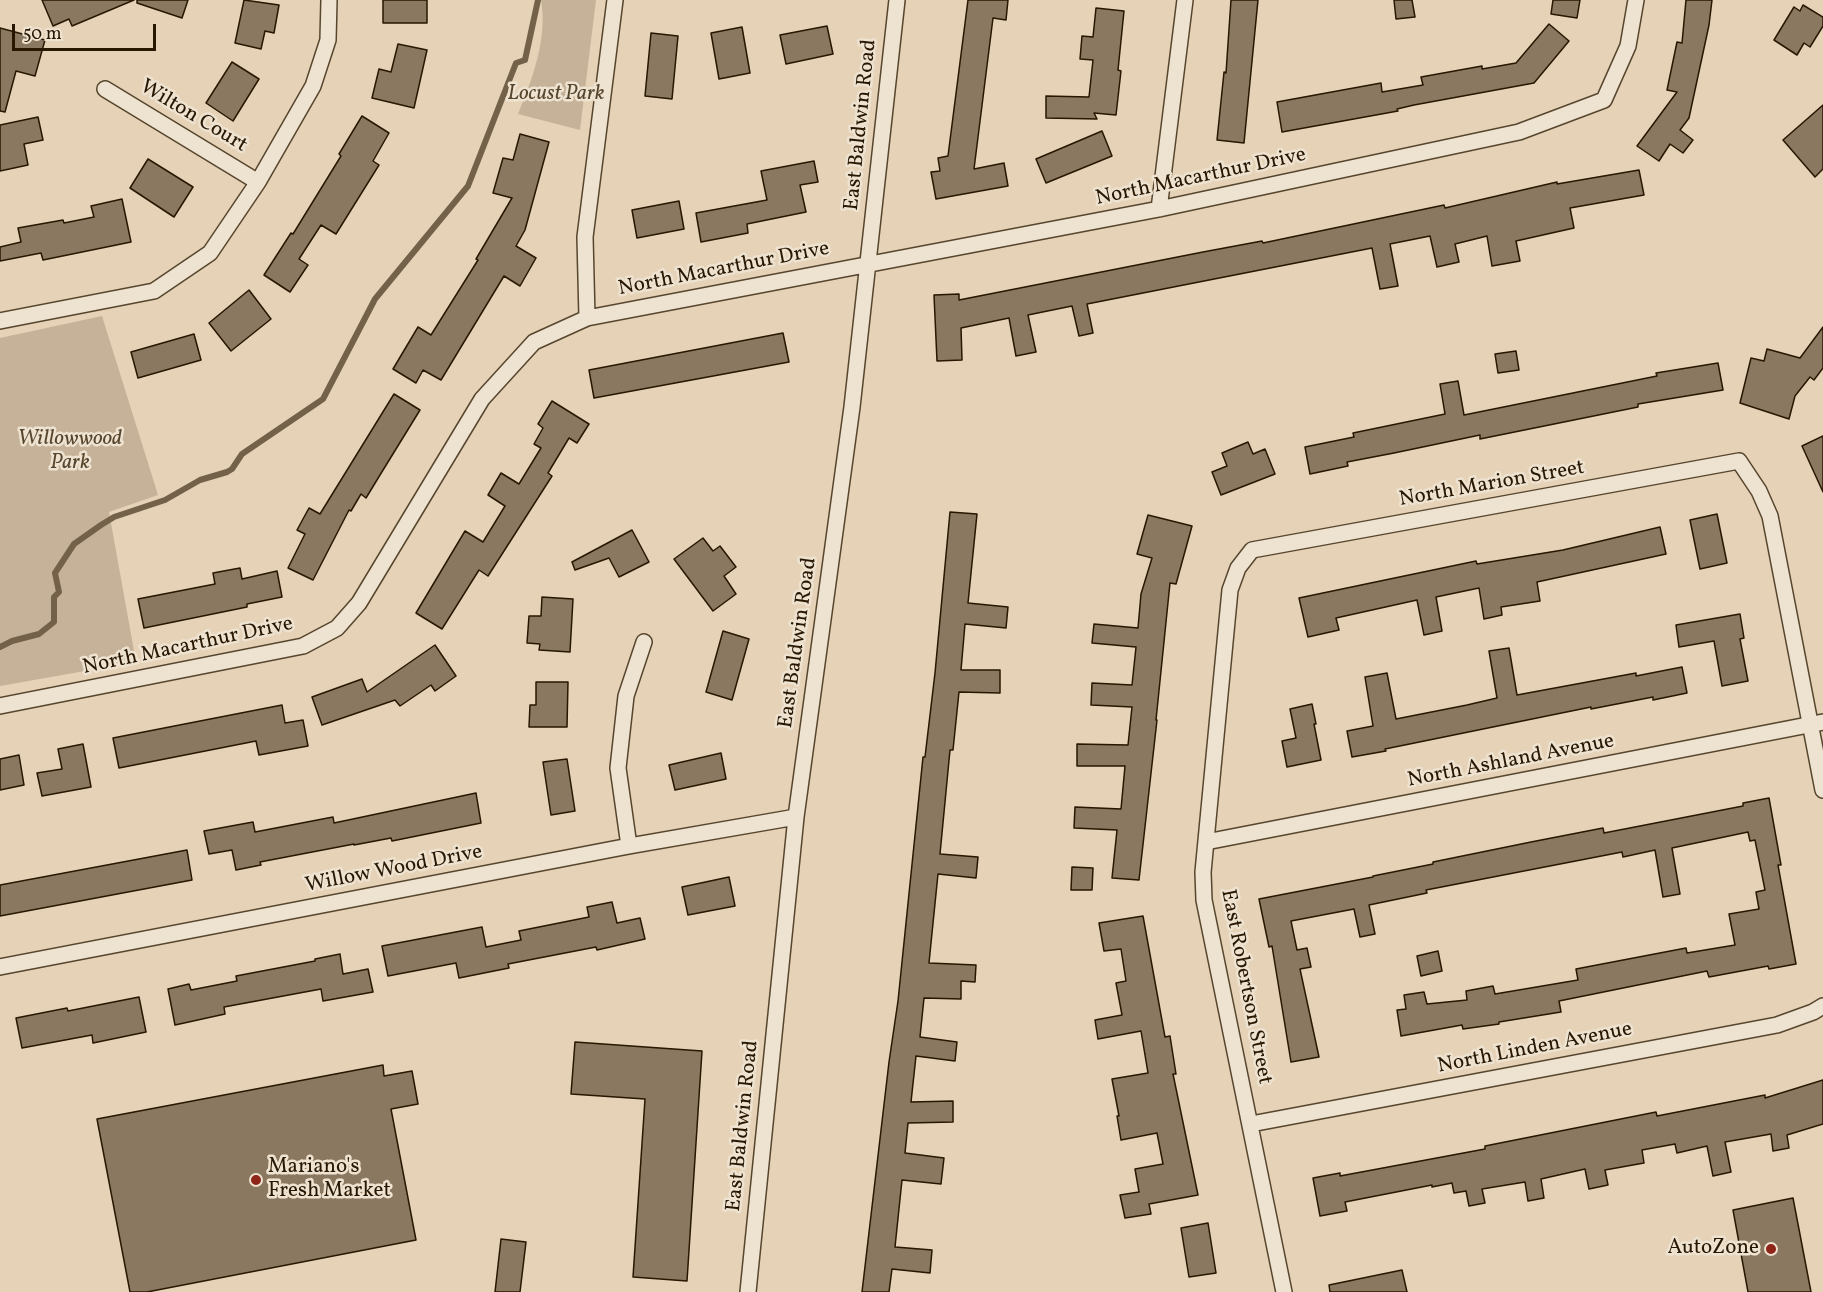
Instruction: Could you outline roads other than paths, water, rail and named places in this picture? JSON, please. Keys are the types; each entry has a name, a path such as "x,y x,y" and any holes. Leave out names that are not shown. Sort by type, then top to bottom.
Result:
{"street":[{"path":"0,321 154,291 210,253 258,182 313,86 328,40 329,0"},
{"path":"587,318 585,237 615,0"},
{"name":"East Baldwin Road","path":"748,1292 796,817 850,423 897,0"},
{"path":"1159,209 1185,0"},
{"name":"North Macarthur Drive","path":"0,706 303,646 337,628 359,603 482,399 534,342 587,318 1159,209 1520,132 1604,100 1628,46 1636,0"},
{"name":"Wilton Court","path":"105,89 258,182"},
{"name":"North Marion Street","path":"1252,550 1739,460 1760,491 1770,516 1816,724"},
{"name":"East Robertson Street","path":"1252,550 1238,568 1230,590 1203,872 1204,900 1284,1292"},
{"path":"629,846 618,768 626,696 644,642"},
{"path":"1816,724 1823,790"},
{"name":"North Ashland Avenue","path":"1206,842 1816,724"},
{"name":"Willow Wood Drive","path":"0,967 629,846 796,817"},
{"name":"North Linden Avenue","path":"1251,1124 1777,1026 1823,1006"}],"waterway":[{"path":"0,647 12,641 39,634 54,622 54,597 59,592 55,573 74,544 114,517 165,500 200,480 227,472 232,469 242,454 323,399 375,299 468,186 516,63 525,60 538,0"}],"place":[{"name":"Mariano's Fresh Market","path":"256,1180"},
{"name":"AutoZone","path":"1771,1249"}],"park label":[{"name":"Locust Park","path":"556,95"},
{"name":"Willowwood Park","path":"70,452"}]}
